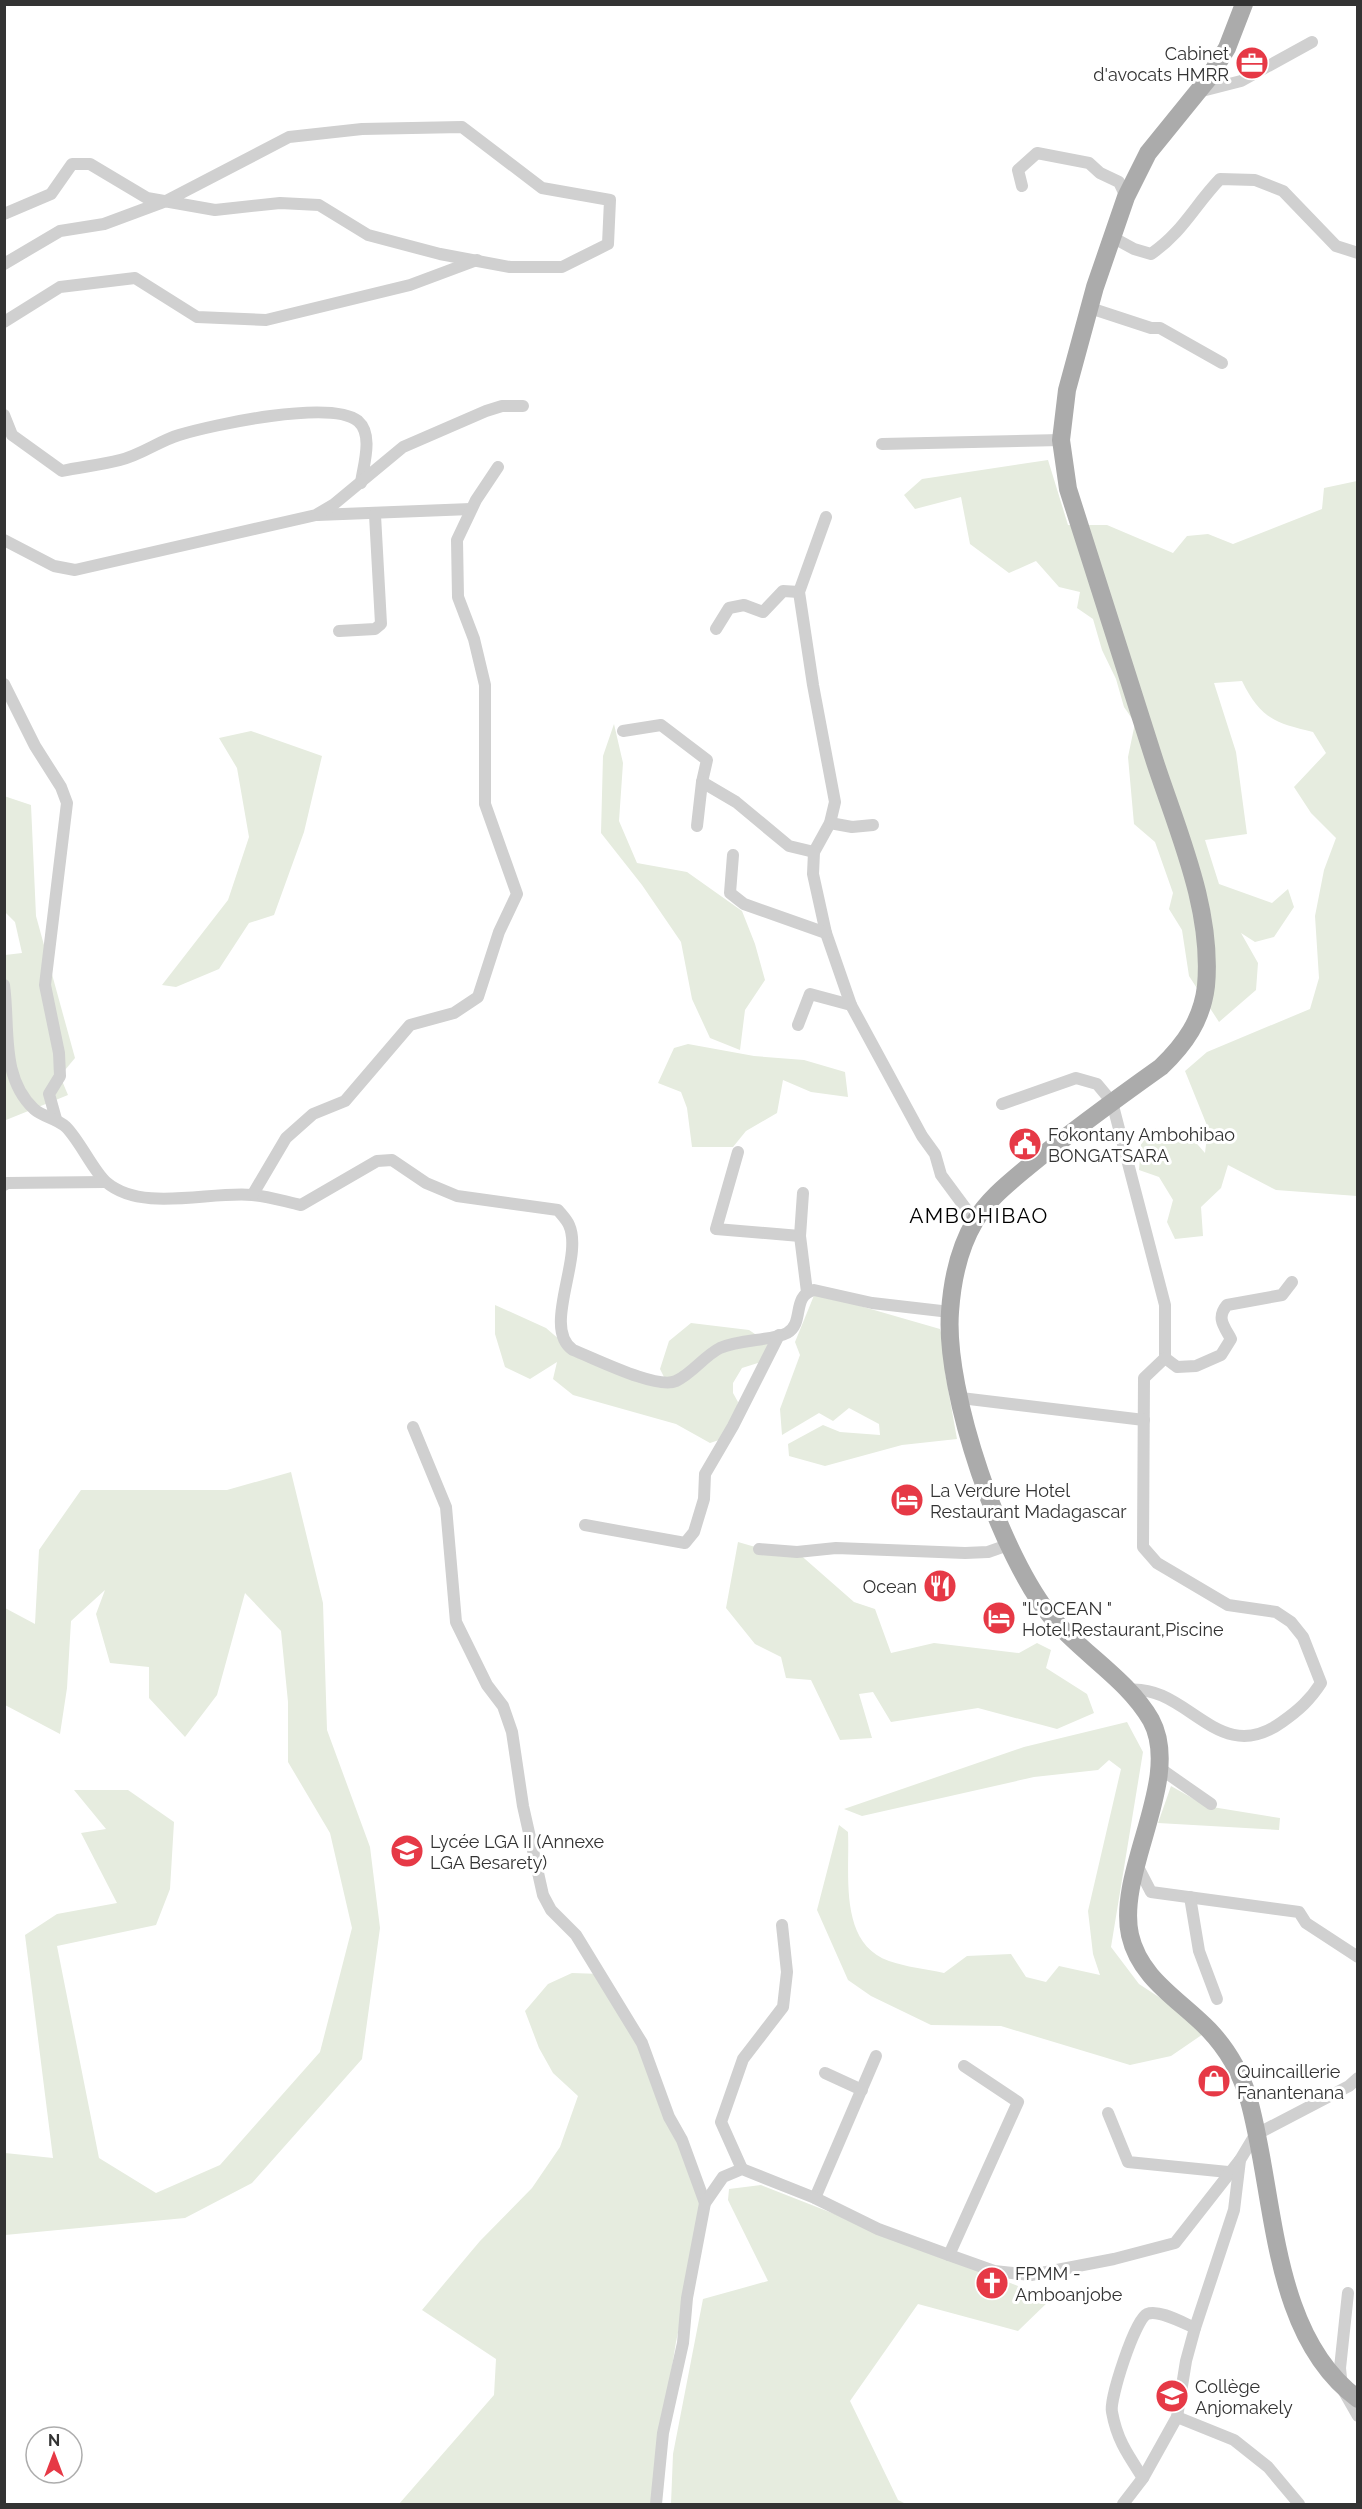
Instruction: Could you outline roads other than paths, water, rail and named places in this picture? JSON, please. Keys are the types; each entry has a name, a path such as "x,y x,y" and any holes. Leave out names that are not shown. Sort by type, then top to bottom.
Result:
{"main road":[{"path":"1244,4 1227,48 1198,92 1148,153 1126,197 1090,308 1067,390 1061,440 1068,489 1184,849 1206,941 1206,988 1193,1029 1179,1049 1161,1067 1020,1173 994,1197 975,1221 956,1271 950,1312 950,1345 970,1442 1008,1545 1022,1574 1054,1620 1126,1690 1151,1721 1159,1745 1156,1789 1128,1911 1130,1934 1136,1952 1152,1979 1209,2030 1234,2062 1248,2097 1280,2254 1299,2321 1313,2350 1342,2388 1358,2399"}],"street":[{"path":"1198,92 1241,81 1312,42"},
{"path":"4,214 51,194 72,164 90,164 147,198 166,201 214,210 280,203 320,205 368,235 440,254 480,259 510,267 562,267 608,244 610,200 542,188 462,127 362,129 289,137 166,201 104,224 60,231 4,264"},
{"path":"1022,186 1018,170 1038,153 1089,163 1100,173 1119,182 1126,197"},
{"path":"1112,237 1134,249 1151,254 1173,239 1203,197 1220,179 1255,180 1283,191 1336,246 1358,253"},
{"path":"4,322 60,287 135,278 197,317 266,320 410,285 480,259"},
{"path":"1090,308 1151,328 1160,328 1222,363"},
{"path":"316,515 361,483 403,447 486,411 502,406 523,406"},
{"path":"4,415 12,435 62,471 122,460 178,435 298,412 342,415 358,422 367,441 361,483"},
{"path":"882,444 1061,440"},
{"path":"252,1194 286,1138 313,1114 345,1101 410,1025 454,1013 478,997 499,932 517,894 485,804 485,685 474,639 458,597 457,540 471,509 498,467"},
{"path":"4,540 54,566 75,570 316,515 375,515 471,509"},
{"path":"339,631 375,629 381,624 375,515"},
{"path":"826,517 799,592 813,685 835,802 830,823 814,852 813,874 826,933 851,1005 934,1154 941,1175 975,1221"},
{"path":"716,629 729,608 744,606 763,612 783,591 799,592"},
{"path":"4,684 35,746 61,787 67,803 45,985 59,1053 60,1076 49,1094 56,1119"},
{"path":"623,732 661,725 707,760 697,826"},
{"path":"702,782 736,802 789,846 814,852"},
{"path":"830,823 852,827 873,825"},
{"path":"732,855 730,893 744,904 826,933"},
{"path":"4,985 5,1045 15,1086 35,1110 56,1119 87,1153 105,1182"},
{"path":"798,1025 810,994 851,1005"},
{"path":"1002,1104 1076,1078 1097,1084 1112,1102 1165,1305 1165,1358 1144,1378 1143,1546 1157,1563 1228,1605 1276,1612 1291,1622 1303,1637 1321,1683 1308,1703 1272,1730 1250,1738 1212,1728 1168,1697 1141,1688 1126,1690"},
{"path":"738,1152 716,1229 800,1236"},
{"path":"4,1185 59,1180 105,1182 125,1192 153,1199 252,1194 301,1205 377,1161 392,1160 426,1183 457,1196 558,1210 570,1226 572,1243 560,1330 564,1344 573,1350 659,1383 677,1381 719,1348 749,1339 779,1335 794,1327 801,1299 807,1292 814,1290 872,1303 950,1312"},
{"path":"803,1193 800,1236 807,1292"},
{"path":"1165,1358 1177,1367 1196,1366 1221,1355 1231,1339 1221,1320 1221,1312 1227,1305 1282,1295 1292,1282"},
{"path":"585,1525 686,1543 694,1532 704,1499 705,1474 733,1426 779,1335"},
{"path":"961,1398 1144,1420"},
{"path":"413,1428 446,1507 456,1623 487,1684 503,1706 512,1732 523,1806 543,1895 551,1910 576,1935 642,2043 669,2117 682,2140 705,2203"},
{"path":"759,1549 797,1552 836,1548 965,1553 988,1552 1008,1545"},
{"path":"1158,1767 1210,1804"},
{"path":"1137,1864 1150,1892 1299,1912 1306,1923 1358,1957"},
{"path":"1190,1898 1199,1951 1217,1999"},
{"path":"782,1925 787,1972 783,2007 743,2059 721,2122 742,2169 815,2198 878,2229 994,2271 1031,2275 1114,2259 1175,2242 1228,2172 1240,2160 1255,2135 1349,2086 1358,2078"},
{"path":"815,2198 876,2056"},
{"path":"949,2255 1018,2102 964,2066"},
{"path":"825,2073 862,2090"},
{"path":"1108,2113 1128,2162 1228,2172"},
{"path":"1123,2505 1143,2478 1177,2417 1186,2361 1195,2328 1234,2210 1240,2160"},
{"path":"656,2505 663,2433 683,2343 687,2298 705,2203 723,2177 742,2169"},
{"path":"1348,2293 1340,2368 1342,2388 1358,2416"},
{"path":"1143,2478 1118,2440 1111,2409 1129,2347 1139,2320 1147,2314 1156,2313 1195,2328"},
{"path":"1177,2417 1234,2440 1268,2467 1299,2505"}],"place":[{"name":"Cabinet d'avocats HMRR","path":"1252,63"},
{"name":"Fokontany Ambohibao BONGATSARA","path":"1025,1144"},
{"name":"La Verdure Hotel Restaurant Madagascar","path":"907,1500"},
{"name":"Ocean","path":"940,1586"},
{"name":"\"L'OCEAN \" Hotel,Restaurant,Piscine","path":"999,1618"},
{"name":"Lycée LGA II (Annexe LGA Besarety)","path":"407,1851"},
{"name":"Quincaillerie Fanantenana","path":"1214,2081"},
{"name":"FPMM - Amboanjobe","path":"992,2283"},
{"name":"Collège Anjomakely","path":"1172,2396"}],"district":[{"name":"AMBOHIBAO","path":"979,1215"}]}
